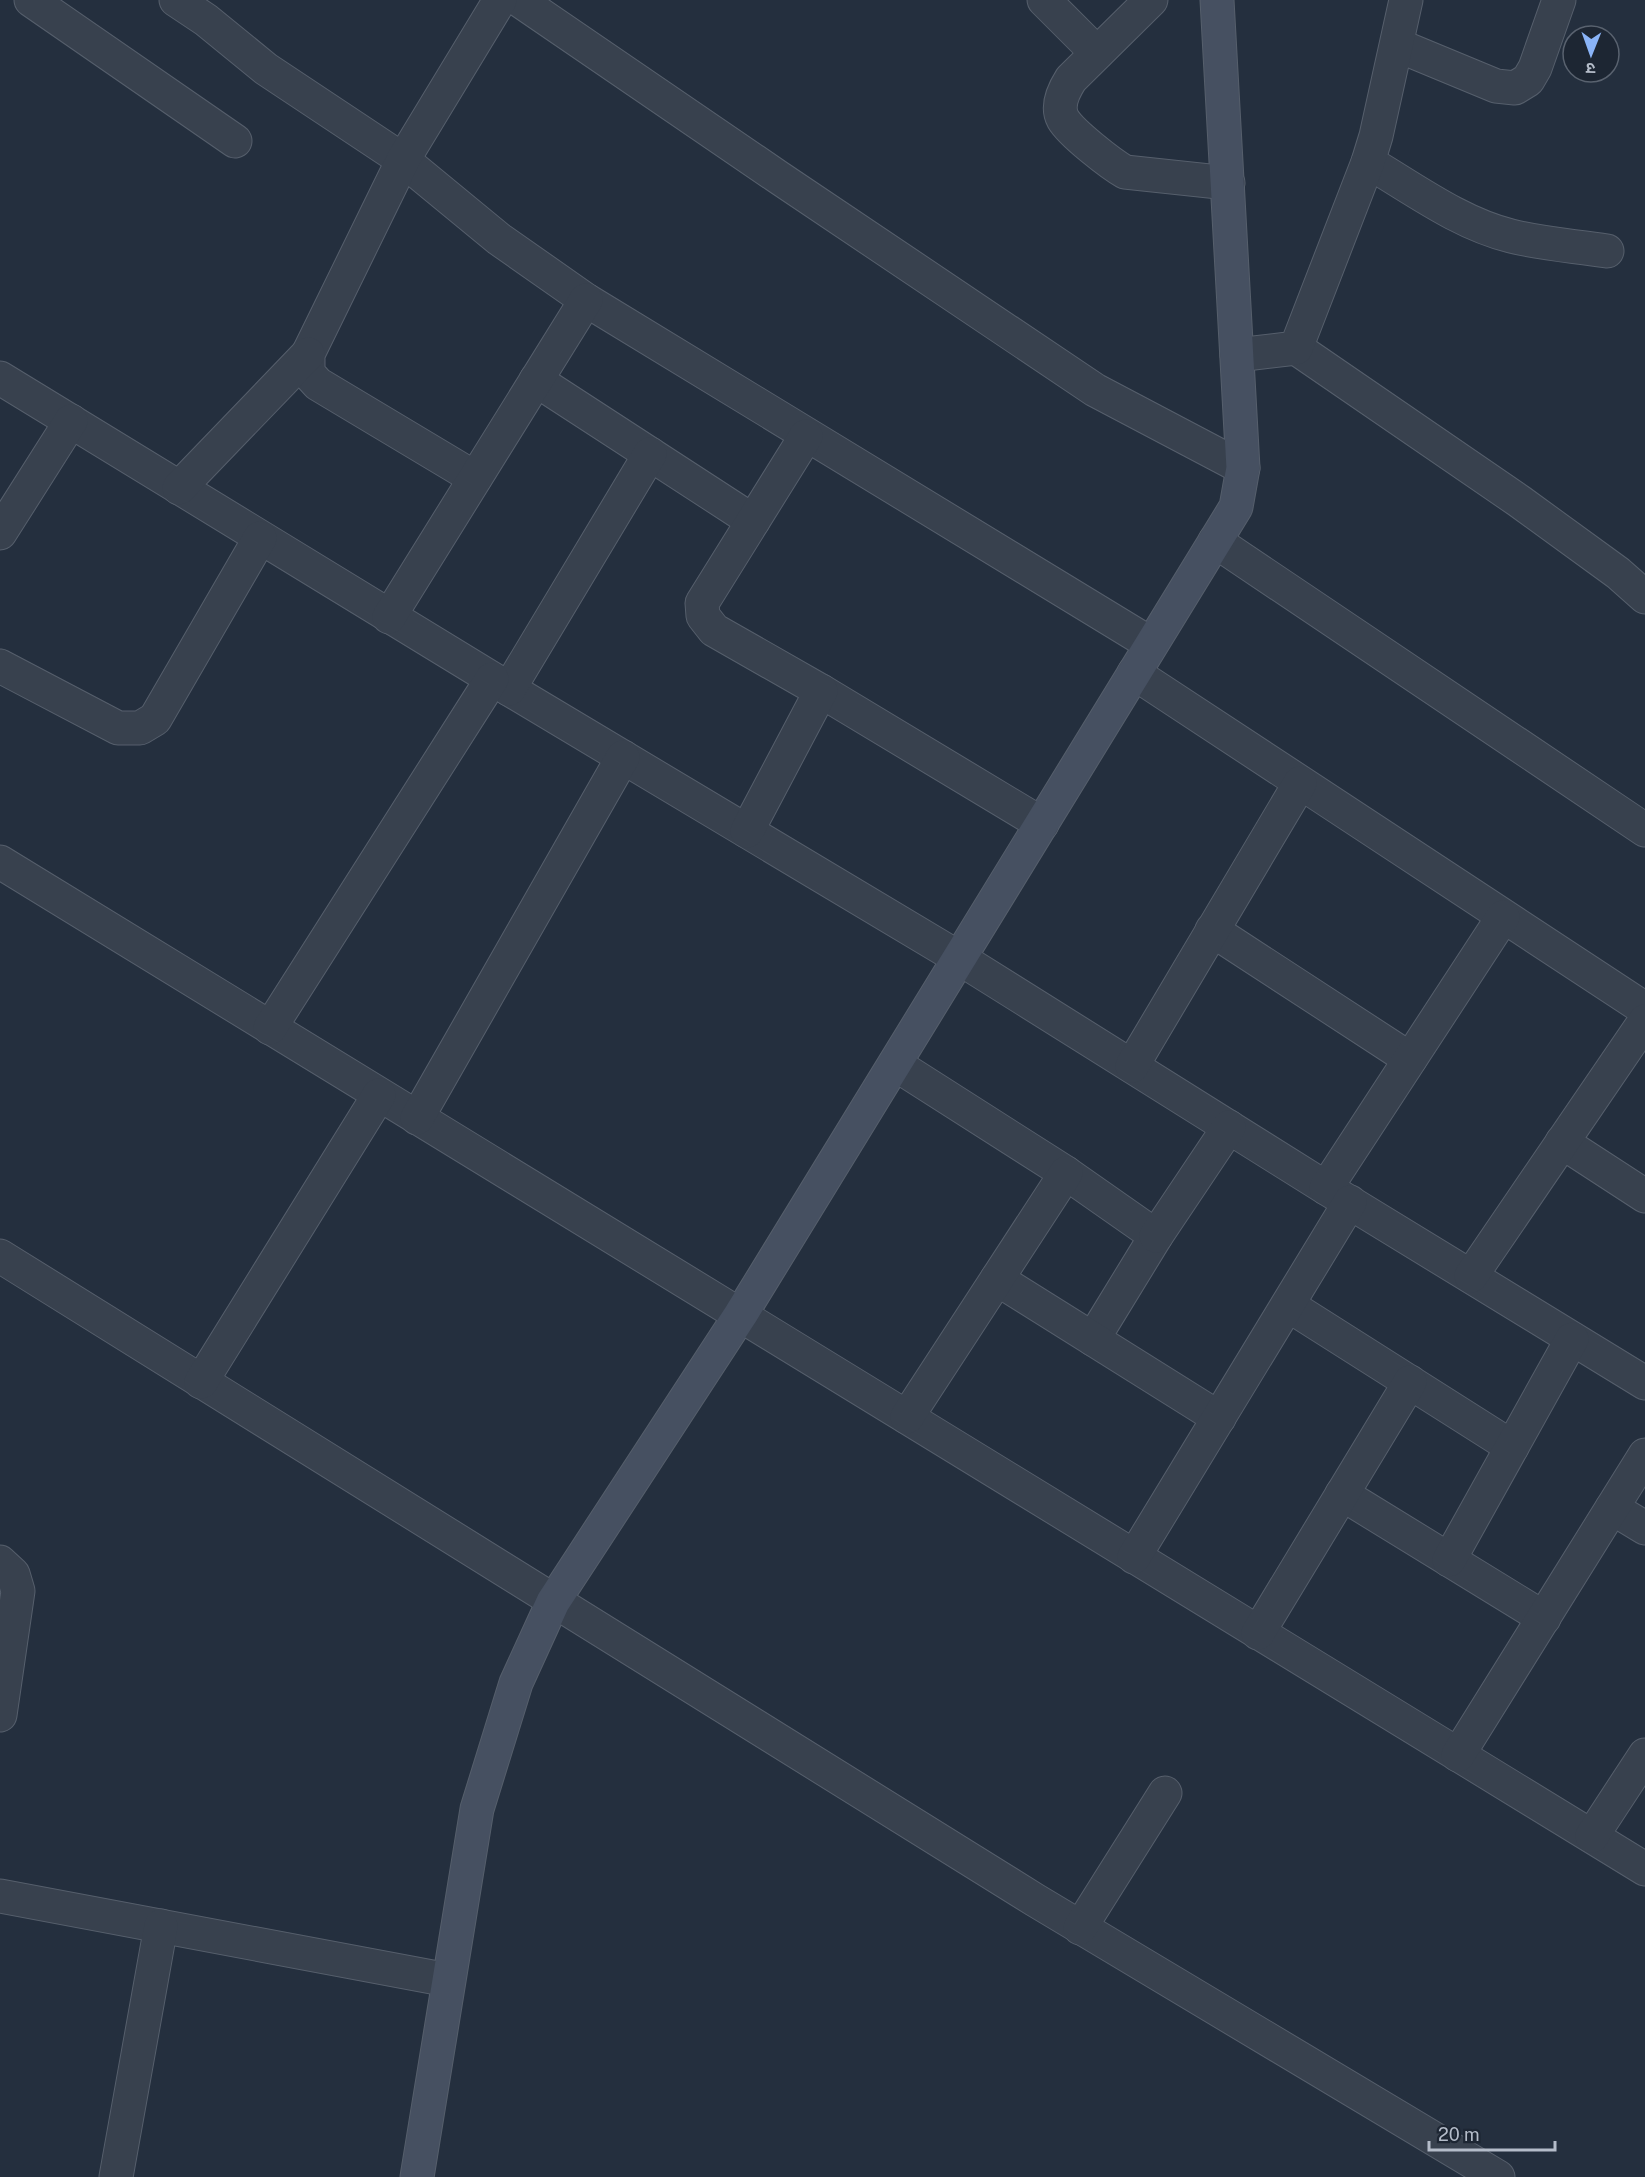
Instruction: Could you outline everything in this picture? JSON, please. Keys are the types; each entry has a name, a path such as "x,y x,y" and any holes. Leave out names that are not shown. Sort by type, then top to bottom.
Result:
{"street":[{"path":"31,0 235,141"},
{"path":"176,0 206,20 266,69 403,160 499,238 586,300 1151,644"},
{"path":"179,488 308,354 403,160 500,0"},
{"path":"519,0 1095,390 1244,468"},
{"path":"1044,0 1098,53"},
{"path":"1151,0 1071,79 1064,90 1060,105 1063,119 1112,165 1125,172 1228,183"},
{"path":"417,2177 477,1809 516,1683 553,1602 741,1314 1236,507 1244,468 1217,0"},
{"path":"1296,348 1368,162 1376,136 1406,0"},
{"path":"1396,45 1496,86 1515,88 1528,80 1535,68 1559,0"},
{"path":"1368,162 1462,218 1487,228 1512,236 1607,251"},
{"path":"389,616 586,300"},
{"path":"1237,355 1296,348 1519,501 1618,573 1645,597"},
{"path":"308,354 308,373 318,384 475,478"},
{"path":"0,378 500,684 959,958 1338,1195 1645,1383"},
{"path":"536,380 753,521"},
{"path":"0,533 70,421"},
{"path":"806,436 702,603 703,616 714,630 1041,824"},
{"path":"270,1028 500,684 650,454"},
{"path":"0,666 118,728 140,728 155,719 260,538"},
{"path":"1215,541 1645,830"},
{"path":"1134,673 1645,1009"},
{"path":"747,831 820,691"},
{"path":"417,1118 623,757"},
{"path":"1132,1066 1300,783"},
{"path":"0,862 1645,1869"},
{"path":"1134,1557 1288,1305 1338,1195 1410,1059 1503,916"},
{"path":"1212,930 1410,1059"},
{"path":"1471,1276 1645,1021"},
{"path":"895,1064 1066,1173 1156,1236"},
{"path":"201,1382 379,1095"},
{"path":"1093,1339 1156,1236 1229,1127"},
{"path":"1562,1142 1645,1196"},
{"path":"907,1417 1066,1173"},
{"path":"0,1256 1080,1928 1498,2177"},
{"path":"997,1279 1219,1418"},
{"path":"1288,1305 1512,1447"},
{"path":"1449,1560 1572,1339"},
{"path":"1257,1633 1410,1382"},
{"path":"1458,1755 1645,1455"},
{"path":"1342,1494 1544,1618"},
{"path":"1612,1508 1645,1528"},
{"path":"0,1562 13,1574 18,1592 0,1715"},
{"path":"1592,1836 1645,1755"},
{"path":"1080,1928 1165,1793"},
{"path":"0,1896 448,1980"},
{"path":"116,2177 160,1926"}]}
